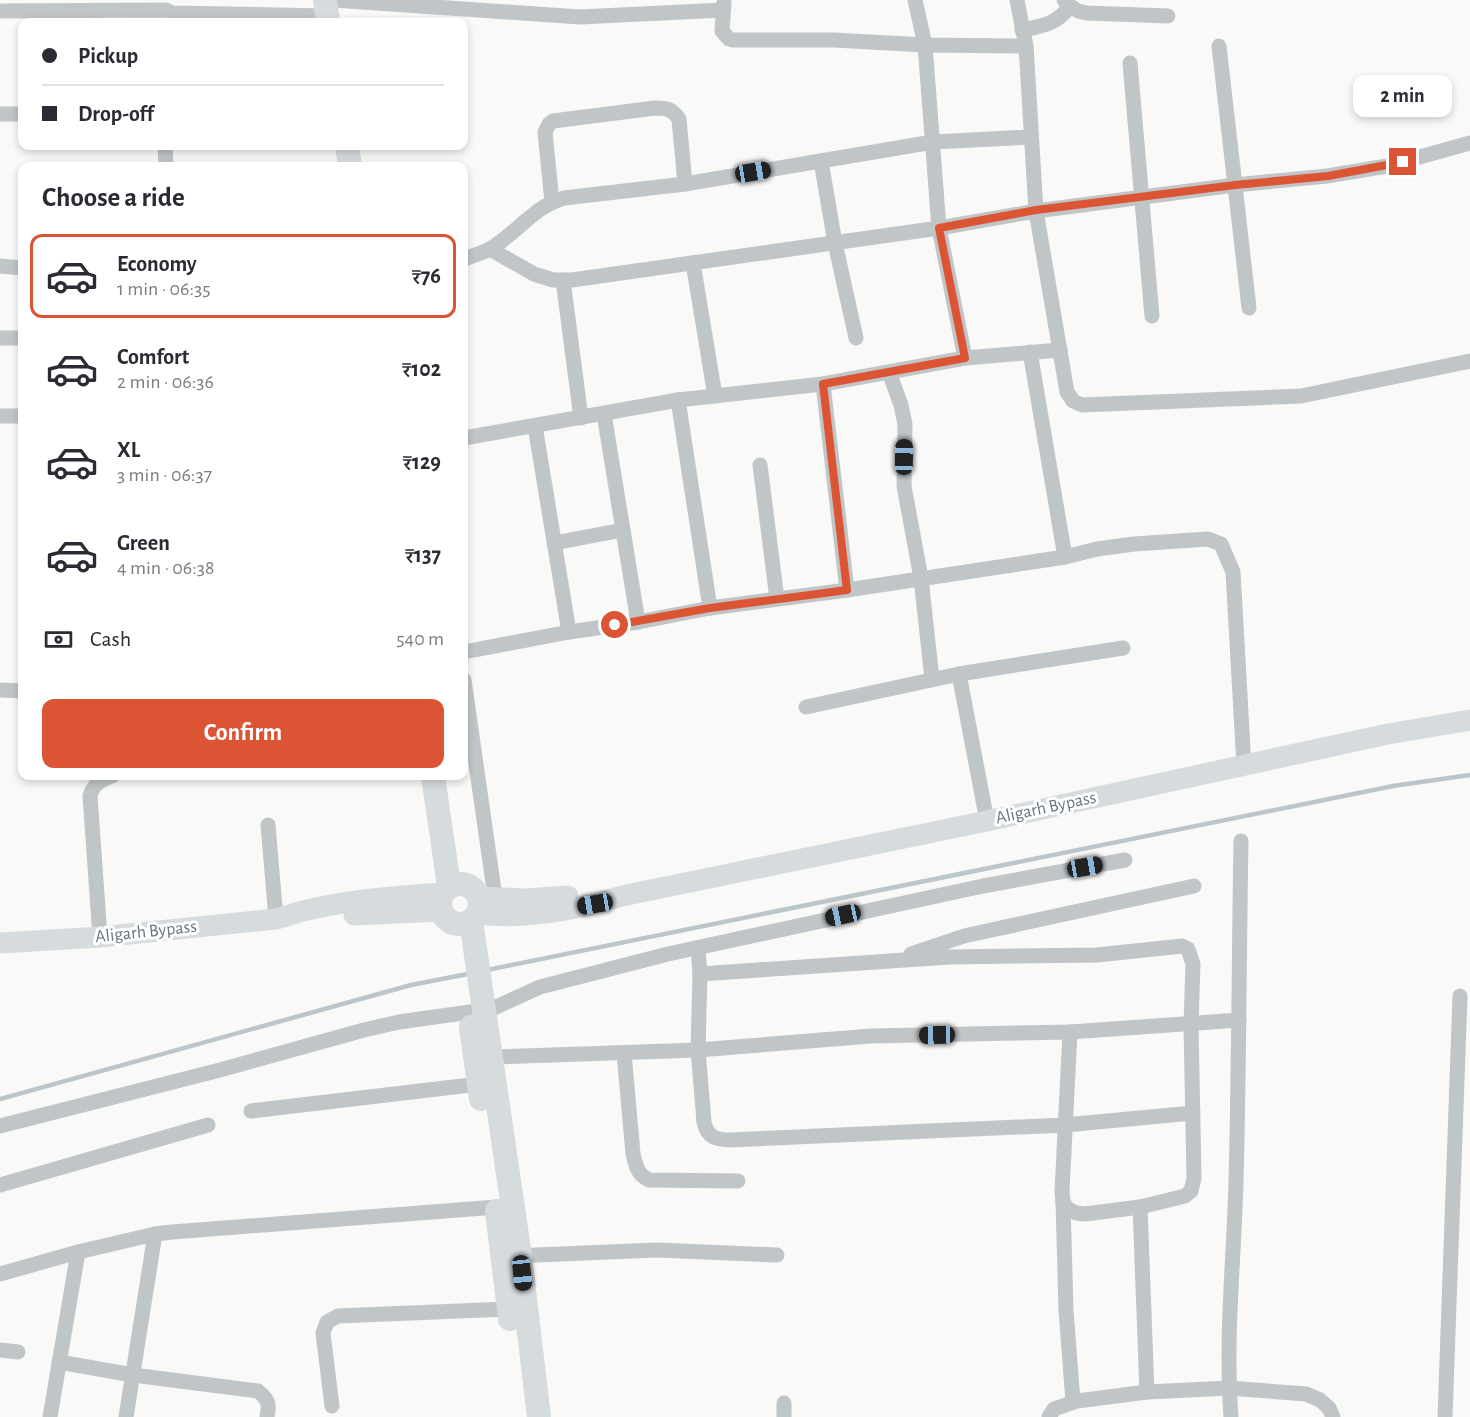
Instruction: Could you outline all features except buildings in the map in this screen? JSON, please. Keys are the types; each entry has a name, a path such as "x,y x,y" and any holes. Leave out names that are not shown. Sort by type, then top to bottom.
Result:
{"main road":[{"name":"Aligarh Bypass","path":"0,943 100,936 283,917 309,918 464,909 496,916 525,915 595,904 622,896 987,821 1388,734 1470,720"},
{"path":"434,780 464,909"},
{"path":"445,780 476,1004 479,1084 497,1208 511,1256 508,1309 522,1417"},
{"path":"476,1004 492,1057 511,1256 539,1417"}],"street":[{"path":"915,0 925,45 939,228 965,358"},
{"path":"1017,0 1026,46 1036,210 1067,392 1073,401 1082,405 1300,396 1470,361"},
{"path":"1023,30 1046,26 1056,21 1064,16 1067,3 1078,12 1168,16"},
{"path":"0,11 328,10 580,17 724,5 722,31 729,39 734,40 834,40 925,45 1026,46"},
{"path":"1219,46 1250,308"},
{"path":"1130,63 1152,316"},
{"path":"552,202 544,137 546,127 553,121 655,108 666,108 673,111 679,119 685,184"},
{"path":"0,114 18,114"},
{"path":"468,257 490,249 533,213 564,198 685,184 933,142 1030,137"},
{"path":"490,249 534,274 553,280 563,280 939,228 1036,210 1235,185 1328,176 1377,168 1470,143"},
{"path":"821,161 835,243 856,338"},
{"path":"693,263 715,396"},
{"path":"0,266 18,267"},
{"path":"563,280 581,418"},
{"path":"0,338 18,338"},
{"path":"468,437 678,400 823,384 965,358 1060,350"},
{"path":"1030,352 1065,557"},
{"path":"889,372 905,424 904,486 921,578 932,679"},
{"path":"823,384 847,590"},
{"path":"678,400 710,608"},
{"path":"604,414 638,622"},
{"path":"0,416 18,416"},
{"path":"535,426 569,632"},
{"path":"760,465 777,599"},
{"path":"554,543 623,530"},
{"path":"468,651 710,608 1065,557 1134,543 1208,539 1221,544 1233,572 1244,766"},
{"path":"806,707 932,679 1123,648"},
{"path":"959,674 987,821"},
{"path":"0,690 18,691"},
{"path":"100,936 90,796 92,788 101,780"},
{"path":"464,780 464,909"},
{"path":"268,825 283,917"},
{"path":"1231,1417 1229,1388 1236,1183 1241,841"},
{"path":"0,1126 220,1070 364,1030 698,948 983,886 1125,860"},
{"path":"897,960 930,946 964,936 1194,886"},
{"path":"700,974 949,957 1097,955 1182,946 1188,950 1193,964 1191,1024 1194,1178 1191,1191 1178,1199 1140,1207 1076,1213 1068,1209 1063,1202"},
{"path":"698,948 700,974 698,1050 704,1122 706,1131 712,1137 721,1140 1065,1125 1193,1113"},
{"path":"1445,1417 1460,996"},
{"path":"492,1057 698,1050 871,1036 1070,1032 1239,1020"},
{"path":"1070,1032 1062,1176 1066,1310 1073,1402"},
{"path":"624,1053 633,1154 636,1169 642,1176 649,1180 738,1181"},
{"path":"251,1111 479,1084"},
{"path":"0,1185 208,1125"},
{"path":"1140,1207 1147,1392"},
{"path":"0,1274 78,1252 155,1234 497,1208"},
{"path":"126,1417 155,1234"},
{"path":"511,1256 657,1250 777,1255"},
{"path":"50,1417 78,1252"},
{"path":"332,1406 323,1334 327,1322 338,1316 508,1309"},
{"path":"0,1350 18,1352"},
{"path":"58,1362 133,1375 258,1391 267,1398 269,1408 267,1417"},
{"path":"1049,1417 1054,1409 1073,1402 1147,1392 1229,1388 1306,1394 1320,1400 1329,1408 1333,1417"}],"waterway":[{"path":"487,970 1393,786 1470,775"},
{"path":"0,1099 411,985 473,973"}],"route":[{"path":"615,625 710,608 847,590 823,384 965,358 939,228 1036,210 1235,185 1328,176 1403,162"}]}
